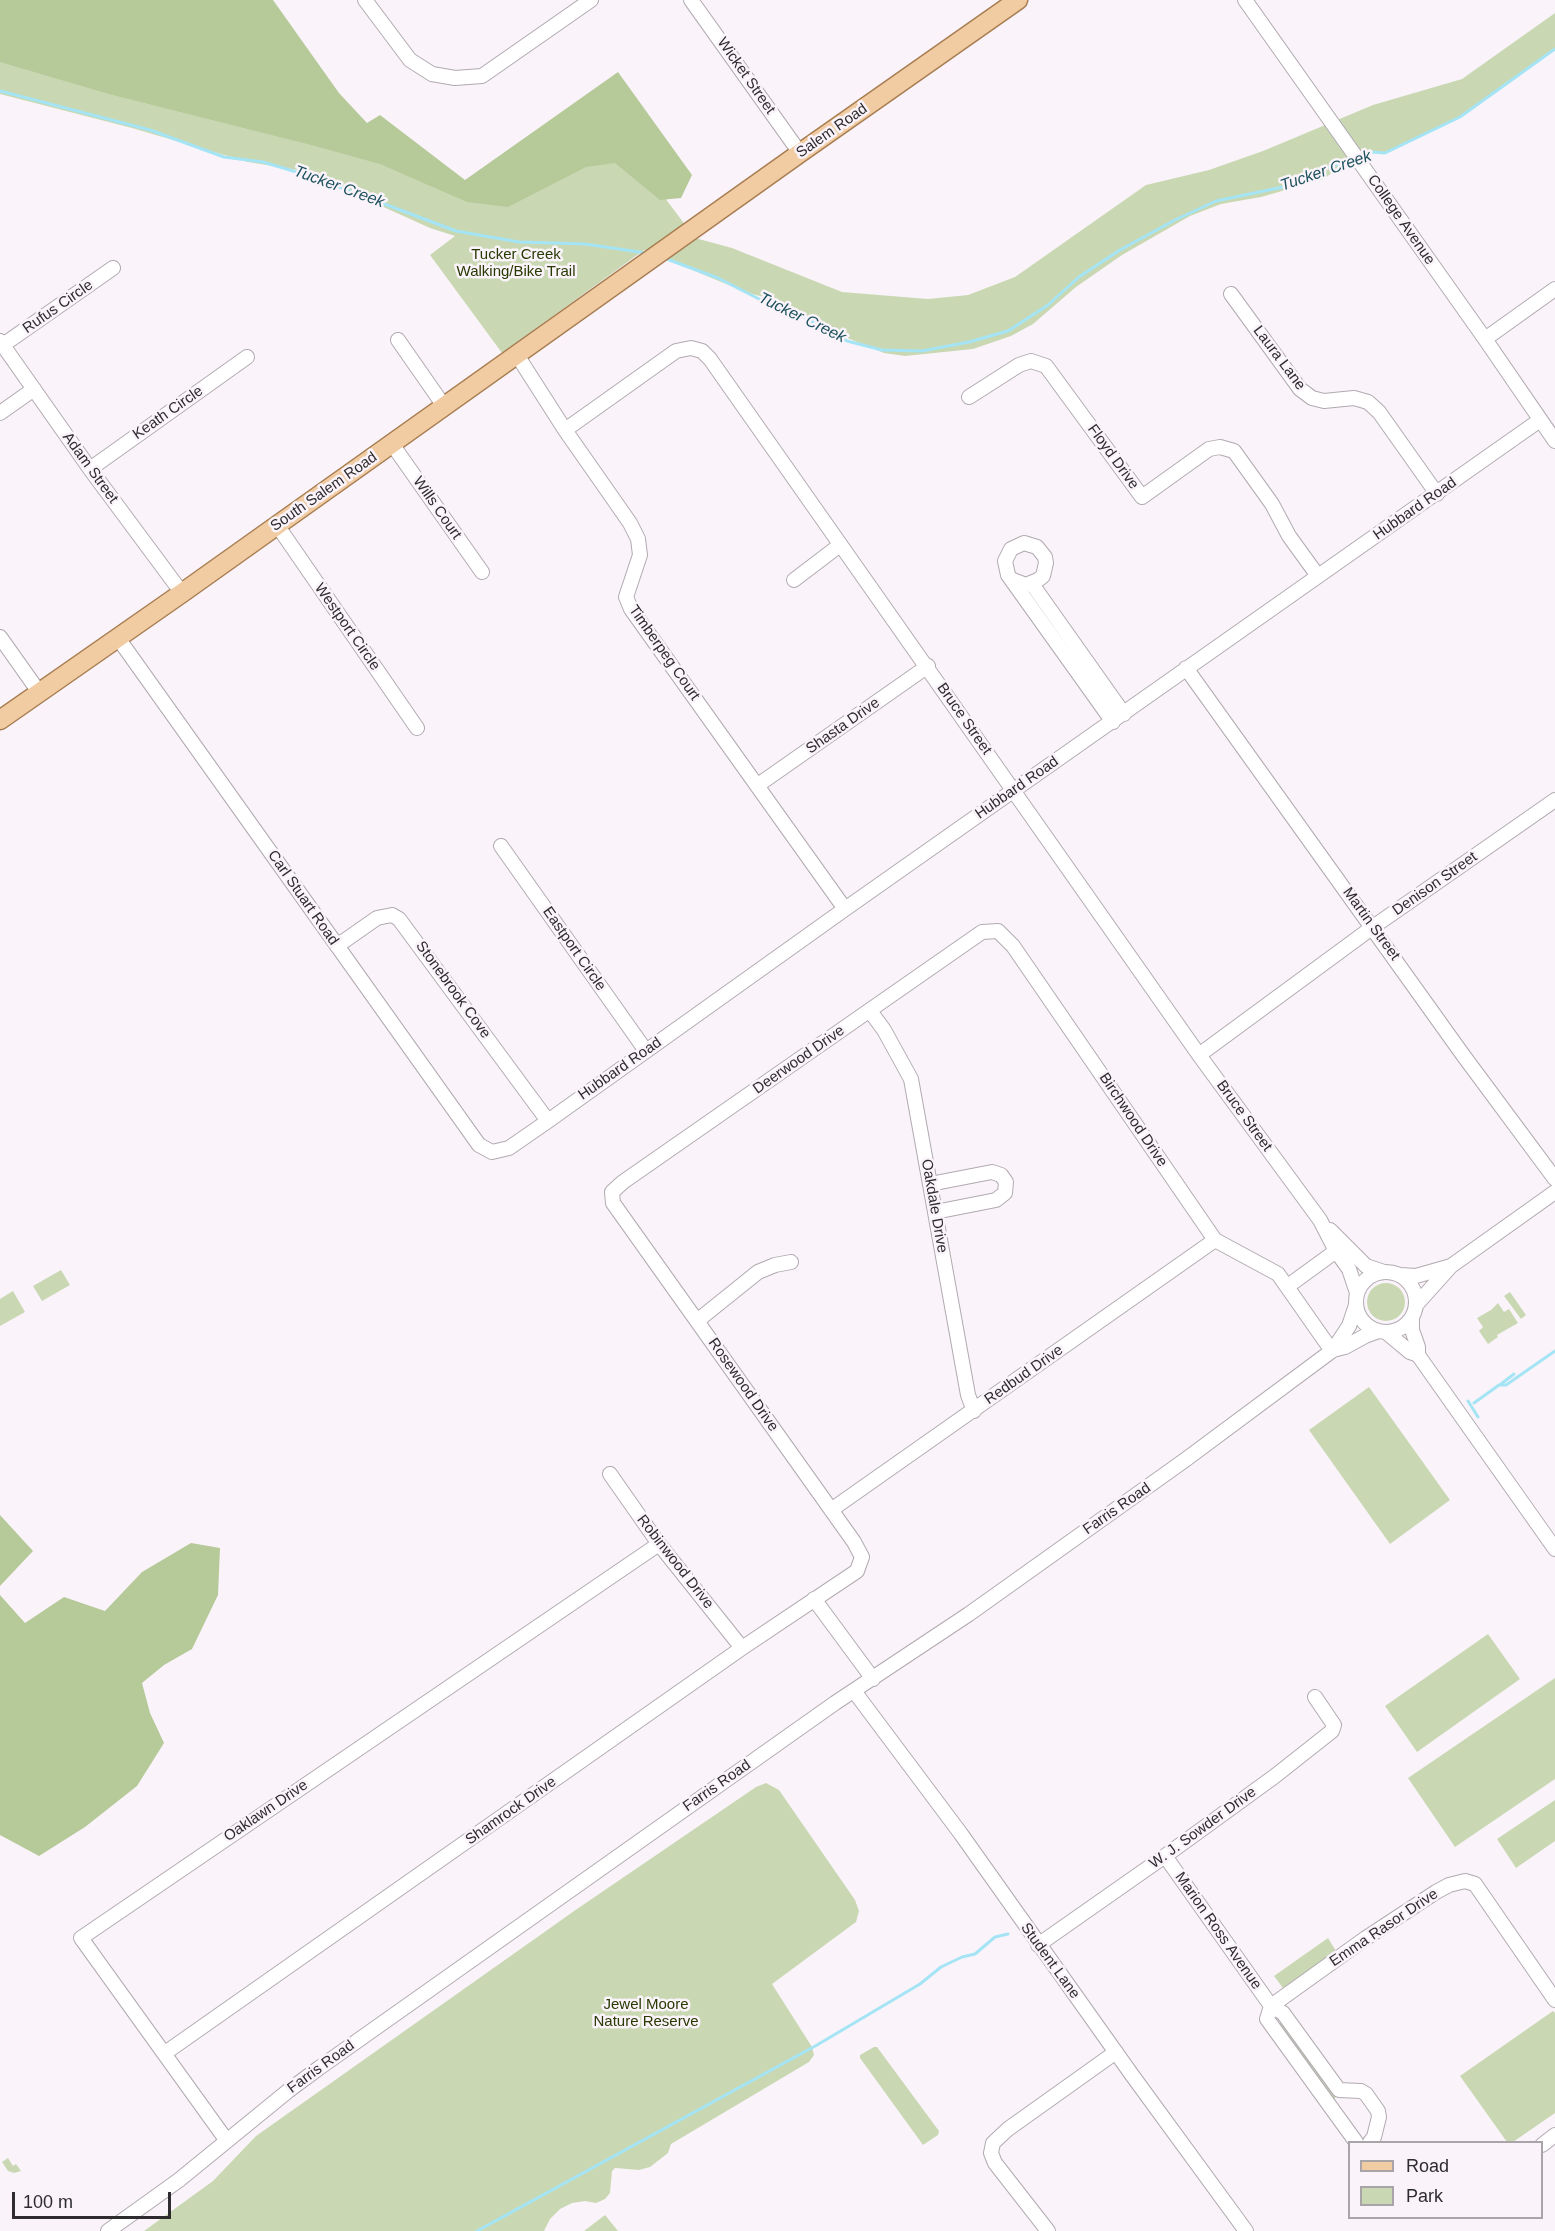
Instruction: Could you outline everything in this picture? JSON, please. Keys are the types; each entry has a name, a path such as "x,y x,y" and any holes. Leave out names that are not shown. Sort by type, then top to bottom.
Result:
{"main road":[{"name":"Salem Road","path":"645,263 1018,0"},
{"name":"South Salem Road","path":"0,720 645,263"}],"street":[{"path":"365,0 410,60 432,74 455,78 482,76 591,0"},
{"name":"Wicket Street","path":"691,0 800,153"},
{"name":"College Avenue","path":"1245,0 1555,441"},
{"name":"Rufus Circle","path":"2,343 113,268"},
{"path":"1485,339 1555,289"},
{"name":"Laura Lane","path":"1231,294 1300,390 1318,400 1354,398 1368,402 1379,412 1437,494"},
{"path":"398,340 444,406"},
{"name":"Adam Street","path":"2,343 90,469 182,593"},
{"name":"Bruce Street","path":"565,430 676,351 692,348 702,351 710,359 1199,1055 1320,1220 1366,1266 1384,1272"},
{"name":"Timberpeg Court","path":"517,355 638,539 640,555 626,597 631,609 845,909"},
{"name":"Keath Circle","path":"90,469 247,357"},
{"name":"Floyd Drive","path":"969,397 1019,365 1031,361 1046,366 1142,496 1209,449 1220,447 1234,451 1272,504 1289,536 1318,576"},
{"path":"0,413 34,389"},
{"name":"Hubbard Road","path":"492,1152 509,1148 548,1121 1540,420"},
{"name":"Wills Court","path":"392,444 482,572"},
{"name":"Westport Circle","path":"277,525 417,728"},
{"path":"1013,580 1019,584 1032,584 1043,576 1046,563 1042,551 1031,544 1017,545 1007,554 1005,568 1013,580 1118,718"},
{"path":"794,580 840,545"},
{"path":"1032,584 1118,718"},
{"path":"0,638 39,692"},
{"name":"Carl Stuart Road","path":"118,638 479,1145 492,1152"},
{"name":"Shasta Drive","path":"758,785 927,666"},
{"name":"Martin Street","path":"1186,668 1463,1055 1555,1179"},
{"name":"Denison Street","path":"1199,1055 1373,927 1553,805"},
{"name":"Eastport Circle","path":"501,846 646,1051"},
{"name":"Stonebrook Cove","path":"337,946 377,918 392,915 399,919 548,1121"},
{"name":"Deerwood Drive","path":"613,1203 612,1192 623,1182 982,932 998,931"},
{"name":"Birchwood Drive","path":"998,931 1013,946 1215,1240 1278,1274 1333,1350"},
{"name":"Oakdale Drive","path":"870,1011 884,1030 911,1079 968,1395 974,1410"},
{"path":"930,1184 992,1172 1001,1175 1006,1182 1005,1192 996,1200 935,1212"},
{"path":"1382,1332 1404,1326 1451,1266 1555,1192"},
{"name":"Rosewood Drive","path":"613,1203 854,1542 862,1557 857,1571"},
{"name":"Bruce Street","path":"1320,1220 1336,1251 1349,1269 1356,1299"},
{"name":"Redbud Drive","path":"831,1510 1215,1240"},
{"path":"1288,1287 1336,1251"},
{"path":"697,1321 758,1272 791,1262"},
{"path":"1451,1266 1422,1275 1384,1272 1367,1278 1356,1299 1363,1322 1400,1342 1410,1352 1418,1355 1555,1549"},
{"path":"1400,1275 1412,1288 1414,1311 1412,1330 1418,1347 1418,1355"},
{"name":"Farris Road","path":"108,2231 179,2180 319,2068 854,1691 1003,1590 1179,1465 1333,1350 1349,1326 1356,1299"},
{"name":"Farris Road","path":"1333,1350 1345,1347 1365,1336 1382,1332"},
{"name":"Robinwood Drive","path":"610,1474 658,1544 742,1648"},
{"name":"Oaklawn Drive","path":"227,2141 81,1938 658,1544"},
{"name":"Shamrock Drive","path":"165,2053 742,1648 857,1571"},
{"path":"814,1599 873,1679"},
{"name":"Student Lane","path":"854,1691 961,1834 1038,1945 1246,2231"},
{"name":"W. J. Sowder Drive","path":"1038,1945 1275,1776 1332,1731 1334,1725 1315,1697"},
{"name":"Marion Ross Avenue","path":"1165,1856 1271,2006 1283,2013 1339,2090"},
{"name":"Emma Rasor Drive","path":"1271,2006 1436,1892 1465,1881 1472,1882 1478,1887 1555,2000"},
{"name":"Marion Ross Avenue","path":"1271,2006 1267,2019 1355,2141"},
{"path":"1048,2231 995,2163 992,2153 993,2144 1000,2135 1116,2052"},
{"path":"1331,2109 1342,2101 1339,2090 1361,2091 1366,2094 1378,2111 1374,2137 1371,2141"},
{"path":"1543,2144 1555,2135"}],"green space":[{"path":"0,0 273,0 339,93 367,123 380,115 465,180 618,72 692,175 681,198 660,200 615,163 586,167 508,207 467,202 380,164 109,94 0,62"},
{"name":"Tucker Creek Walking/Bike Trail","path":"1555,13 1555,49 1460,117 1385,153 1372,152 1343,164 1324,179 1261,197 1221,204 1190,216 1122,255 1076,287 1033,324 1011,336 973,349 905,356 884,353 833,332 795,309 772,299 748,293 644,250 502,353 430,255 455,236 430,228 304,171 248,162 132,128 0,94 0,53 158,90 486,198 611,126 695,238 732,248 842,292 928,299 968,295 1015,277 1146,185 1209,170 1263,151 1373,105 1462,79"},
{"path":"61,1270 70,1285 42,1301 33,1286"},
{"path":"1386,1283 1399,1289 1405,1302 1399,1315 1386,1321 1373,1315 1367,1302 1373,1289"},
{"path":"13,1291 25,1312 0,1326 0,1299"},
{"path":"1510,1292 1526,1315 1521,1319 1504,1296"},
{"path":"1498,1303 1504,1312 1509,1309 1518,1323 1497,1335 1498,1337 1488,1344 1479,1331 1483,1327 1477,1318"},
{"path":"1369,1387 1450,1500 1390,1544 1309,1430"},
{"path":"0,1515 33,1551 0,1586"},
{"path":"191,1543 220,1548 218,1595 192,1649 164,1665 142,1683 150,1713 164,1743 137,1786 85,1827 39,1856 0,1835 0,1595 25,1623 64,1597 105,1611 142,1572"},
{"path":"1488,1634 1520,1679 1417,1752 1385,1706"},
{"path":"1555,1678 1555,1779 1455,1847 1408,1778"},
{"name":"Jewel Moore Nature Reserve","path":"766,1783 779,1790 855,1900 859,1911 856,1922 772,1984 812,2047 814,2055 809,2062 671,2144 668,2153 650,2167 639,2170 615,2168 612,2171 610,2193 605,2199 596,2203 585,2201 572,2203 560,2209 550,2219 544,2231 144,2231 213,2181 256,2136 577,1909 756,1787"},
{"path":"1555,1800 1555,1841 1516,1868 1497,1839"},
{"path":"1328,1938 1336,1951 1283,1988 1274,1976"},
{"path":"1553,2011 1555,2013 1555,2113 1514,2141 1506,2141 1460,2076"},
{"path":"1283,2021 1336,2094 1335,2099 1331,2101 1276,2027"},
{"path":"877,2047 939,2131 938,2135 923,2145 860,2058 860,2055"},
{"path":"8,2158 13,2166 16,2164 21,2171 14,2173 8,2171 2,2162"},
{"path":"605,2215 618,2231 584,2231"}],"waterway":[{"name":"Tucker Creek","path":"1360,157 1372,152 1385,153 1460,117 1555,49"},
{"name":"Tucker Creek","path":"0,91 150,130 224,157 263,162 310,176 456,231 519,242 585,244 646,253"},
{"name":"Tucker Creek","path":"664,258 718,278 761,300 795,312 847,341 882,350 922,351 969,342 1008,331 1048,305 1079,277 1120,250 1216,201 1288,186 1329,167 1354,159"},
{"path":"1474,1403 1499,1385 1506,1385 1555,1351"},
{"path":"1501,1384 1514,1374"},
{"path":"1468,1401 1478,1417"},
{"path":"477,2231 817,2045 920,1984 941,1967 962,1957 975,1954 995,1937 1008,1934"}]}
